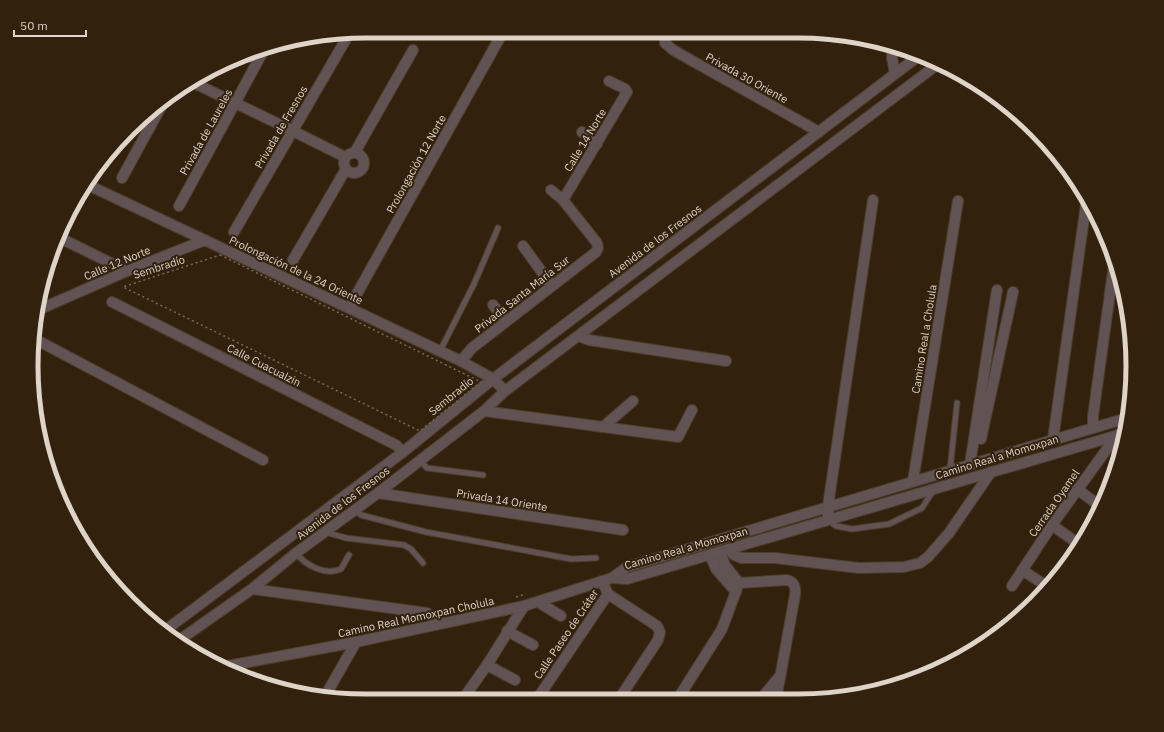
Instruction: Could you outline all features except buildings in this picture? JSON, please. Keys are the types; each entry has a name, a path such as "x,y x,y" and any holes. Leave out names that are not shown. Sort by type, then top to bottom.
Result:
{"street":[{"name":"Prolongación 12 Norte","path":"349,308 501,38"},
{"name":"Privada 30 Oriente","path":"665,38 673,50 819,132"},
{"name":"Privada de Fresnos","path":"234,232 346,39"},
{"path":"355,152 413,50"},
{"path":"892,52 895,73"},
{"name":"Privada de Laureles","path":"179,206 261,55"},
{"name":"Avenida de los Fresnos","path":"169,628 403,452 493,379 914,59"},
{"name":"Avenida de los Fresnos","path":"182,638 252,589 324,532 378,493 484,410 505,391 933,67"},
{"name":"Calle 14 Norte","path":"563,200 627,92 625,89 609,81"},
{"path":"198,85 293,130 345,157"},
{"path":"122,178 158,113"},
{"path":"582,132 597,144"},
{"path":"293,260 346,169 344,161 345,157 351,152 361,154 364,159 362,170 356,173 346,169"},
{"name":"Prolongación de la 24 Oriente","path":"91,187 461,361 493,379"},
{"path":"551,190 563,200"},
{"name":"Privada Santa María Sur","path":"461,361 472,348 596,252 598,248 597,243 563,200"},
{"path":"828,520 828,506 873,200"},
{"name":"Camino Real a Cholula","path":"913,481 958,201"},
{"path":"1053,439 1085,208"},
{"path":"63,240 127,271"},
{"name":"Calle 12 Norte","path":"43,308 127,271 205,240"},
{"path":"523,246 552,286"},
{"path":"1094,428 1094,416 1112,272"},
{"path":"973,463 997,290"},
{"path":"973,463 1013,292"},
{"name":"Calle Cuacualzin","path":"112,302 396,445 403,452"},
{"path":"494,305 506,321"},
{"path":"579,336 588,340 726,361"},
{"path":"39,341 263,460"},
{"path":"493,379 505,391"},
{"path":"603,427 633,401"},
{"path":"484,410 678,437 692,410"},
{"name":"Camino Real a Momoxpan","path":"612,578 627,566 1121,420"},
{"name":"Camino Real a Momoxpan","path":"612,578 627,579 1119,435"},
{"name":"Cerrada Oyamel","path":"1012,586 1077,490 1118,438"},
{"path":"1032,445 1035,458"},
{"path":"738,588 716,569 719,552 741,558 775,558 859,568 904,566 920,563 928,557 949,533 991,472"},
{"path":"1077,490 1096,503"},
{"name":"Privada 14 Oriente","path":"378,493 623,530"},
{"path":"1052,525 1075,541"},
{"path":"1022,570 1043,584"},
{"name":"Camino Real Momoxpan Cholula","path":"232,665 356,642 524,606 612,578"},
{"path":"738,588 787,580 792,581 795,585 795,595 777,694"},
{"name":"Calle Paseo de Cráter","path":"540,694 608,594 602,581"},
{"path":"681,694 722,629 738,588"},
{"path":"252,589 428,613 433,618 435,625"},
{"path":"608,594 657,626 660,632 658,640 622,694"},
{"path":"538,602 561,616"},
{"path":"468,694 524,606"},
{"path":"507,632 533,645"},
{"path":"328,691 356,642"},
{"path":"486,665 515,680"},
{"path":"765,694 780,676"}],"lane":[{"path":"440,351 474,284 498,228"},
{"path":"950,470 957,403"},
{"path":"419,460 427,468 483,475"},
{"path":"828,520 836,526 852,529 888,524 922,508 934,488"},
{"path":"355,509 361,515 426,532 571,559 596,558"},
{"path":"324,532 346,538 404,545 411,550 423,564"},
{"path":"296,554 302,561 325,572 335,572 342,569 349,555"}],"path":[{"name":"Sembradío","path":"220,256 481,382 420,431 123,287 220,256"}]}
